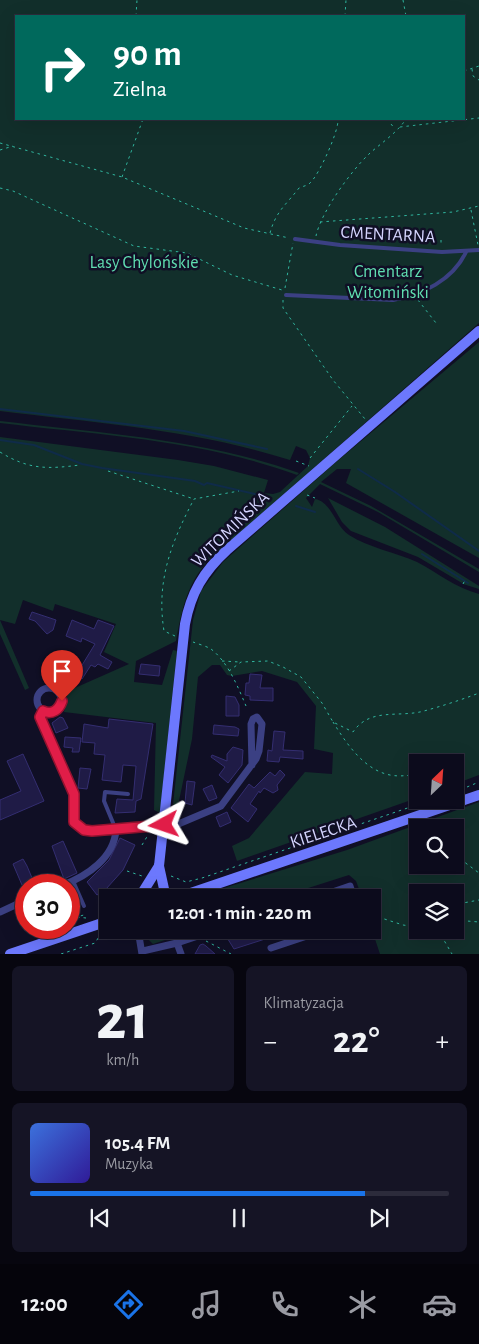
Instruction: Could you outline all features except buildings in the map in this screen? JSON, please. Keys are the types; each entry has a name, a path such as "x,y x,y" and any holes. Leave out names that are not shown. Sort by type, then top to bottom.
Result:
{"street":[{"name":"WITOMIŃSKA","path":"164,889 159,866 183,640 191,599 208,568 479,331"},
{"path":"43,711 41,721 74,794 74,822 84,830 116,830 176,825 221,806 252,765 259,751 262,724 257,717 254,717 251,724 252,765"},
{"name":"KIELECKA","path":"203,889 479,796"},
{"path":"80,877 97,867 108,850 116,830"},
{"name":"WITOMIŃSKA","path":"145,889 159,866"},
{"path":"0,912 15,905"},
{"path":"10,954 99,924"},
{"path":"140,939 142,952 188,939"},
{"path":"271,948 298,939"},
{"path":"177,943 181,954"}],"lane":[{"name":"CMENTARNA","path":"294,239 314,243 442,252 479,250"},
{"path":"285,293 393,300 414,295 450,275 462,262 466,252"},
{"path":"116,830 104,801 106,792 128,794"},
{"path":"80,897 84,906"}],"path":[{"path":"136,15 137,0"},
{"path":"346,0 346,15"},
{"path":"403,0 406,15"},
{"path":"465,71 479,66"},
{"path":"472,68 473,76 479,80"},
{"path":"465,120 479,118"},
{"path":"122,177 143,120"},
{"path":"269,234 278,212 289,203 299,188 308,185 314,178 332,145 338,120"},
{"path":"387,120 396,130"},
{"path":"314,243 320,222 343,186 367,156 405,120"},
{"path":"399,127 461,120"},
{"path":"0,143 13,145 122,177 244,228 294,239 285,293 232,275 187,253 134,246 14,191 0,188"},
{"path":"0,150 13,145"},
{"path":"320,222 453,212 479,206"},
{"path":"471,209 478,242"},
{"path":"441,240 442,252"},
{"path":"414,295 436,323"},
{"path":"283,308 352,405 366,420 374,423"},
{"path":"310,458 352,405"},
{"path":"0,452 26,466 49,469 80,465"},
{"path":"296,461 309,466"},
{"path":"108,471 194,499 239,491"},
{"path":"307,495 315,498"},
{"path":"194,499 175,535 163,580 161,609 164,632 210,649 222,661 229,672 246,706"},
{"path":"463,584 465,580"},
{"path":"222,661 268,661 301,677 322,703 346,743 375,769 388,774 409,775"},
{"path":"229,672 231,667 241,662"},
{"path":"333,722 353,732 358,724 372,716 423,712 479,693"},
{"path":"464,788 479,782"},
{"path":"166,875 186,882 202,878 409,807"},
{"path":"142,845 149,832"},
{"path":"464,862 479,873"},
{"path":"128,871 138,876 146,875"},
{"path":"464,903 479,900"},
{"path":"87,915 77,917 85,916 87,922"},
{"path":"381,918 409,926"},
{"path":"464,921 479,922"},
{"path":"61,954 95,943 99,938"},
{"path":"204,939 230,954"},
{"path":"443,939 452,954"}],"green space":[{"path":"0,0 479,0 479,323 211,558 191,586 183,607 176,641 136,661 134,682 162,685 173,650 177,651 160,813 154,810 156,723 64,712 68,691 129,664 104,652 116,624 55,604 53,611 23,600 15,624 0,620 0,437 214,466 268,480 264,493 273,494 280,492 308,466 310,458 306,450 296,446 290,460 219,441 110,424 0,411"},
{"path":"479,342 479,558 346,483 351,469 337,469 321,482 371,506 479,569 479,572 378,512 320,484 306,498 312,507 315,499 326,505 340,526 349,535 374,547 417,562 455,584 479,594 479,775 464,781 464,754 409,754 409,801 237,861 232,846 249,838 305,772 332,774 333,753 314,749 316,706 297,682 262,671 232,676 227,675 220,665 212,665 198,677 192,739 176,815 172,814 193,620 201,591 223,562 335,463"},
{"path":"0,421 114,434 189,445 263,461 299,473 297,475 261,463 188,446 113,435 0,423"},
{"path":"328,498 385,527 479,586 479,589 463,584 465,580 462,583 418,557 351,531 342,522"},
{"path":"0,620 29,688 25,690 0,634"},
{"path":"479,802 479,954 380,954 375,939 381,939 381,889 359,889 356,881 349,875 305,889 221,889 347,850 409,827 409,874 464,874 464,819 432,819"},
{"path":"148,939 168,939 153,944"}],"waterway":[{"path":"0,409 184,431 267,449"},
{"path":"0,440 34,445 82,464 195,481 204,485 207,483 264,496"},
{"path":"358,469 395,492 479,551"},
{"path":"296,506 315,512"},
{"path":"422,554 468,583"}],"route":[{"path":"62,701 61,706 56,710 51,713 43,711 40,717 74,794 75,800 72,815 78,827 92,831 164,825"}],"park label":[{"name":"Lasy Chylońskie","path":"144,262"},
{"name":"Cmentarz Witomiński","path":"388,281"}]}
